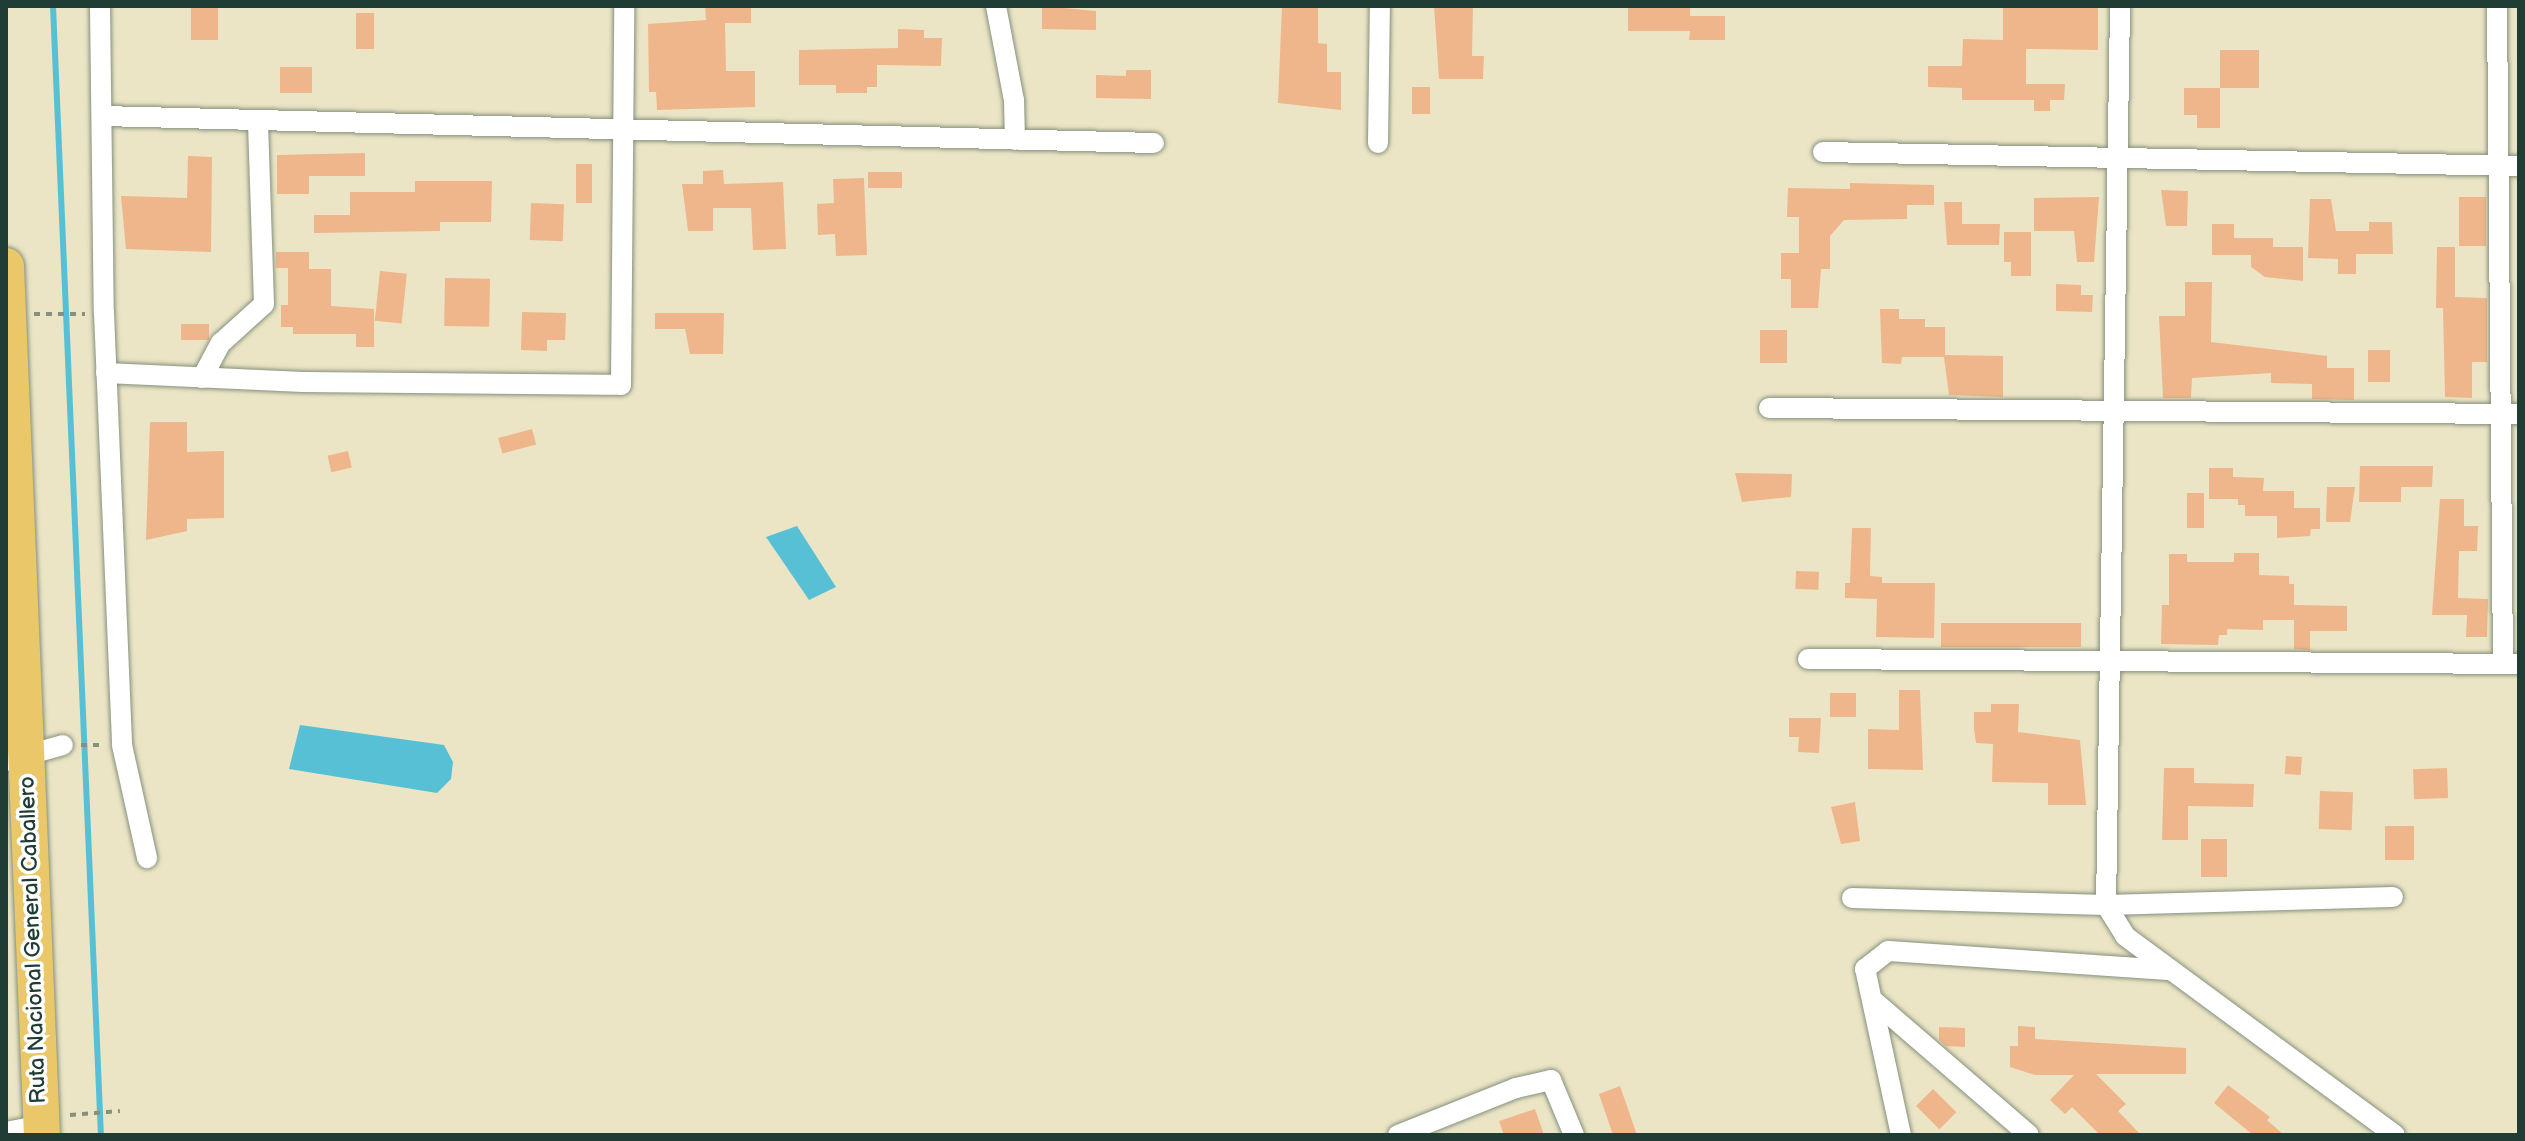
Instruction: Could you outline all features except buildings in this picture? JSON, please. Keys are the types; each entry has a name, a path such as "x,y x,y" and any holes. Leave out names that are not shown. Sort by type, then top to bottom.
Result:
{"highway":[{"name":"Ruta Nacional General Caballero","path":"6,266 16,759 42,1130"}],"street":[{"path":"100,6 106,373 122,745 147,858"},
{"path":"106,373 202,378 621,385 624,6"},
{"path":"996,6 1014,100 1015,140"},
{"path":"1378,143 1380,6"},
{"path":"2120,6 2106,905 2125,936 2395,1135"},
{"path":"1808,659 2511,664 2512,414 2496,165 2497,6"},
{"path":"102,116 1154,143"},
{"path":"202,378 221,343 264,304 258,120"},
{"path":"1823,152 2519,166"},
{"path":"1769,408 2115,407 2512,414"},
{"path":"16,759 63,745"},
{"path":"100,745 122,745"},
{"path":"1852,898 2106,905 2393,897"},
{"path":"1901,1135 1875,1002 1865,969 1888,951 2168,970"},
{"path":"1875,1002 2029,1135"},
{"path":"1398,1135 1516,1088 1551,1080 1574,1135"},
{"path":"6,1132 42,1130"}],"path":[{"path":"44,316 86,314"},
{"path":"76,1113 120,1111"}],"water":[{"path":"797,526 836,587 809,600 766,537"},
{"path":"300,725 444,745 453,762 451,779 437,793 289,769"}],"waterway":[{"path":"53,6 101,1135"}]}
